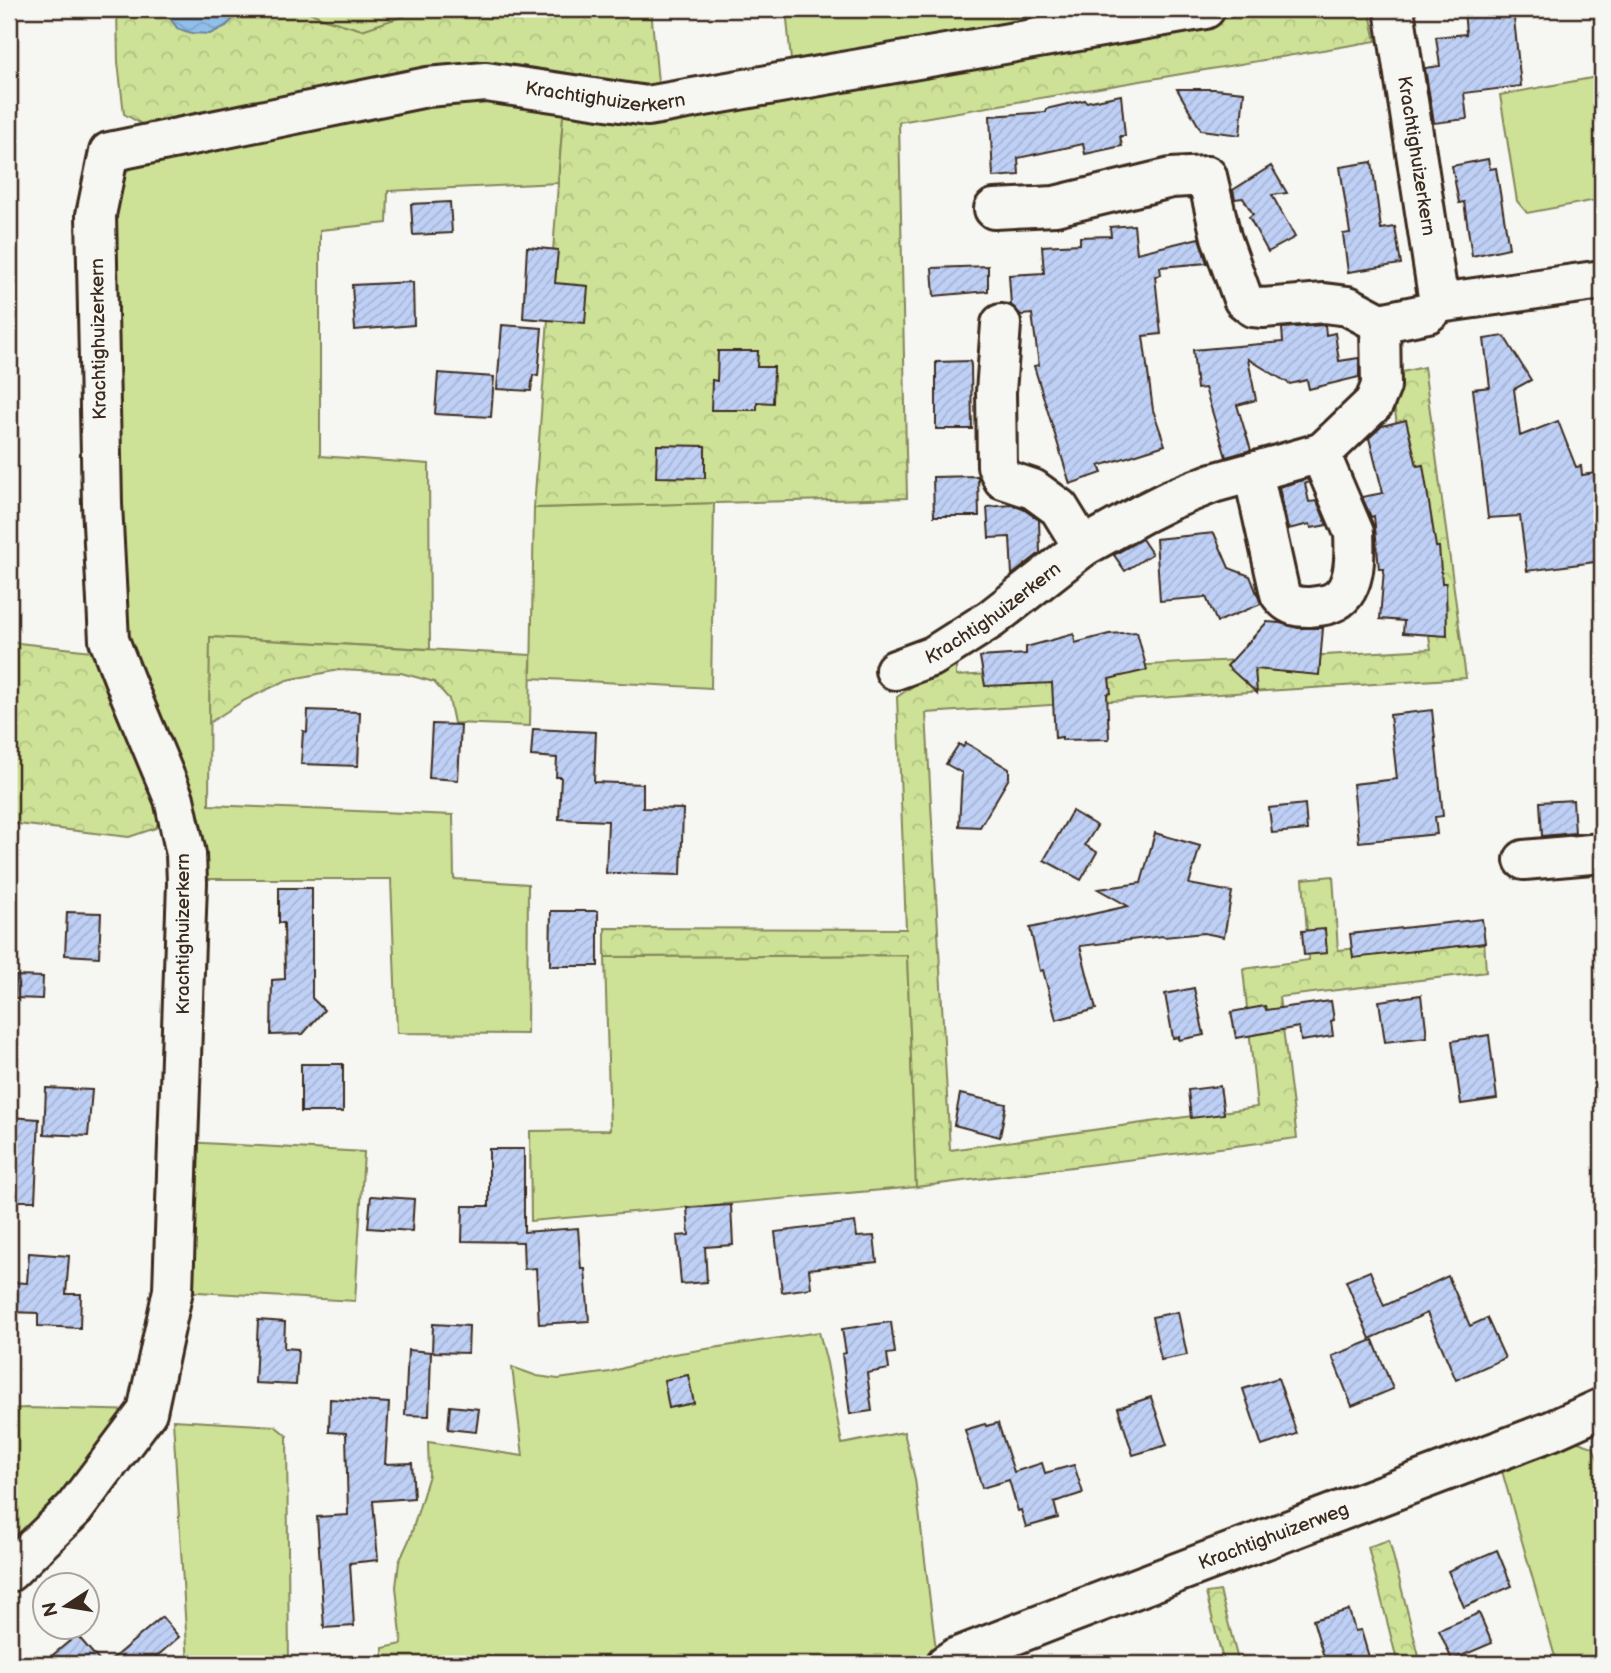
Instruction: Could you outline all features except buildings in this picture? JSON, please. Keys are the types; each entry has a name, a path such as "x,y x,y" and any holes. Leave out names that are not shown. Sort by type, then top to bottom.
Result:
{"street":[{"name":"Krachtighuizerkern","path":"9,1572 74,1508 147,1412 173,1290 186,853 174,799 109,640 102,504 96,215 109,152 427,87 486,82 647,106 1205,9"},
{"name":"Krachtighuizerkern","path":"1394,9 1439,303"},
{"path":"994,209 1055,206 1171,178 1207,176 1221,237 1243,299 1253,307 1263,308 1324,303 1348,306 1380,323 1428,313 1439,303 1602,280"},
{"name":"Krachtighuizerkern","path":"895,670 933,656 991,619 1083,547 1142,514 1213,483 1320,453 1326,449 1374,403 1381,386 1380,323"},
{"path":"1002,324 996,392 997,466 1003,479 1033,489 1059,508 1083,547"},
{"path":"1253,472 1280,594 1286,602 1300,607 1331,603 1339,598 1352,578 1354,533 1320,453"},
{"path":"1524,860 1602,853"},
{"name":"Krachtighuizerweg","path":"946,1664 955,1658 1063,1616 1551,1431 1602,1408"}],"green space":[{"path":"117,9 163,9 178,29 226,26 243,9 302,9 362,30 419,9 651,9 659,93 501,69 174,126 142,124 124,114 118,62"},
{"path":"302,9 419,9 384,24 358,29"},
{"path":"786,9 1124,9 792,71"},
{"path":"1263,9 1369,9 1376,41 899,122 907,498 534,508 564,103 828,93"},
{"path":"1602,76 1602,199 1527,213 1517,201 1500,95"},
{"path":"446,93 564,103 558,183 388,191 387,223 320,230 320,456 429,464 430,649 210,637 209,805 453,815 454,879 528,884 527,1034 397,1033 391,879 200,879 132,676 113,592 110,193 126,166"},
{"path":"1424,367 1466,678 926,713 950,1150 1257,1107 1243,969 1309,960 1303,879 1333,876 1338,950 1484,938 1486,972 1279,997 1297,1138 916,1187 907,955 605,957 605,928 906,929 897,697 956,657 956,676 1431,649 1391,385 1393,374"},
{"path":"714,503 711,688 531,678 534,508"},
{"path":"210,637 531,655 530,726 454,723 449,699 434,682 401,673 339,670 287,680 243,701 209,723"},
{"path":"9,642 92,651 112,671 165,806 156,828 129,837 9,823"},
{"path":"907,955 916,1187 531,1221 530,1131 610,1130 605,957"},
{"path":"186,1142 364,1152 355,1301 180,1291"},
{"path":"819,1332 842,1444 904,1432 915,1479 936,1650 912,1664 383,1664 383,1648 402,1644 396,1587 399,1562 410,1538 429,1475 428,1442 523,1456 512,1367 537,1376 558,1379 610,1372 667,1355"},
{"path":"9,1409 143,1411 9,1547"},
{"path":"173,1420 275,1426 287,1436 289,1664 188,1664"},
{"path":"1563,1437 1593,1447 1602,1470 1602,1664 1557,1664 1500,1464"},
{"path":"1389,1540 1421,1664 1398,1664 1368,1547"},
{"path":"1220,1591 1239,1664 1224,1664 1206,1593"}],"water":[{"path":"163,9 243,9 226,26 210,34 178,29"}]}
